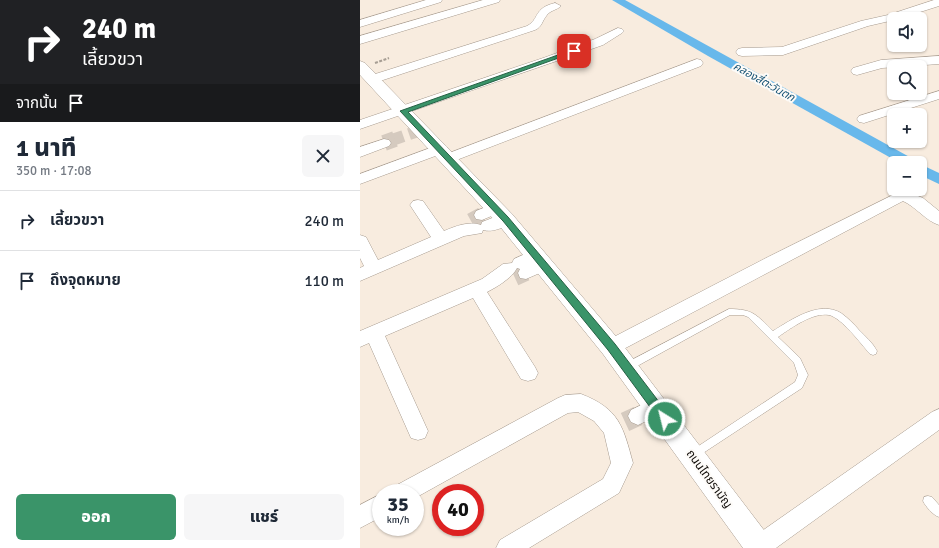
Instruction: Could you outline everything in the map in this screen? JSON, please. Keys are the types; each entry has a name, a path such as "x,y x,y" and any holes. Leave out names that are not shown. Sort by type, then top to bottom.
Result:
{"street":[{"path":"360,24 437,0"},
{"path":"360,40 495,0"},
{"path":"742,52 783,51 864,23 890,18 939,2"},
{"path":"366,72 532,28 538,23 541,14 555,6"},
{"path":"360,126 599,42 618,31"},
{"path":"857,71 881,64 939,60"},
{"path":"360,179 445,154 697,63"},
{"name":"ถนนไทยรามัญ","path":"366,72 445,154 483,221 524,267 611,347 627,367 633,418 692,456 759,547"},
{"path":"864,119 939,95"},
{"path":"360,152 384,143"},
{"path":"611,347 903,195 918,202 939,219"},
{"path":"418,205 441,240"},
{"path":"360,241 367,272 483,221"},
{"path":"418,431 367,336 524,267"},
{"path":"482,286 528,373"},
{"path":"419,484 565,404 581,403 600,414 633,418 622,464 611,486 508,548"},
{"path":"759,547 939,418"},
{"path":"360,517 372,510"}],"lane":[{"path":"772,336 804,317 820,311 836,314 873,351"},
{"path":"627,367 729,312 743,312 751,315 797,361 803,375 799,385 692,456"},
{"path":"928,501 939,512"}],"waterway":[{"name":"คลองสี่ตะวันตก","path":"617,0 897,156"},
{"name":"คลองสี่ตะวันตก","path":"927,173 939,179"}],"tunnel":[{"path":"392,140 421,130"},
{"path":"384,143 395,139"},
{"path":"471,221 482,215"},
{"path":"515,278 526,273"},
{"path":"625,422 638,416"}],"route":[{"path":"574,51 403,111 506,219 534,256 627,367 665,419"}]}
